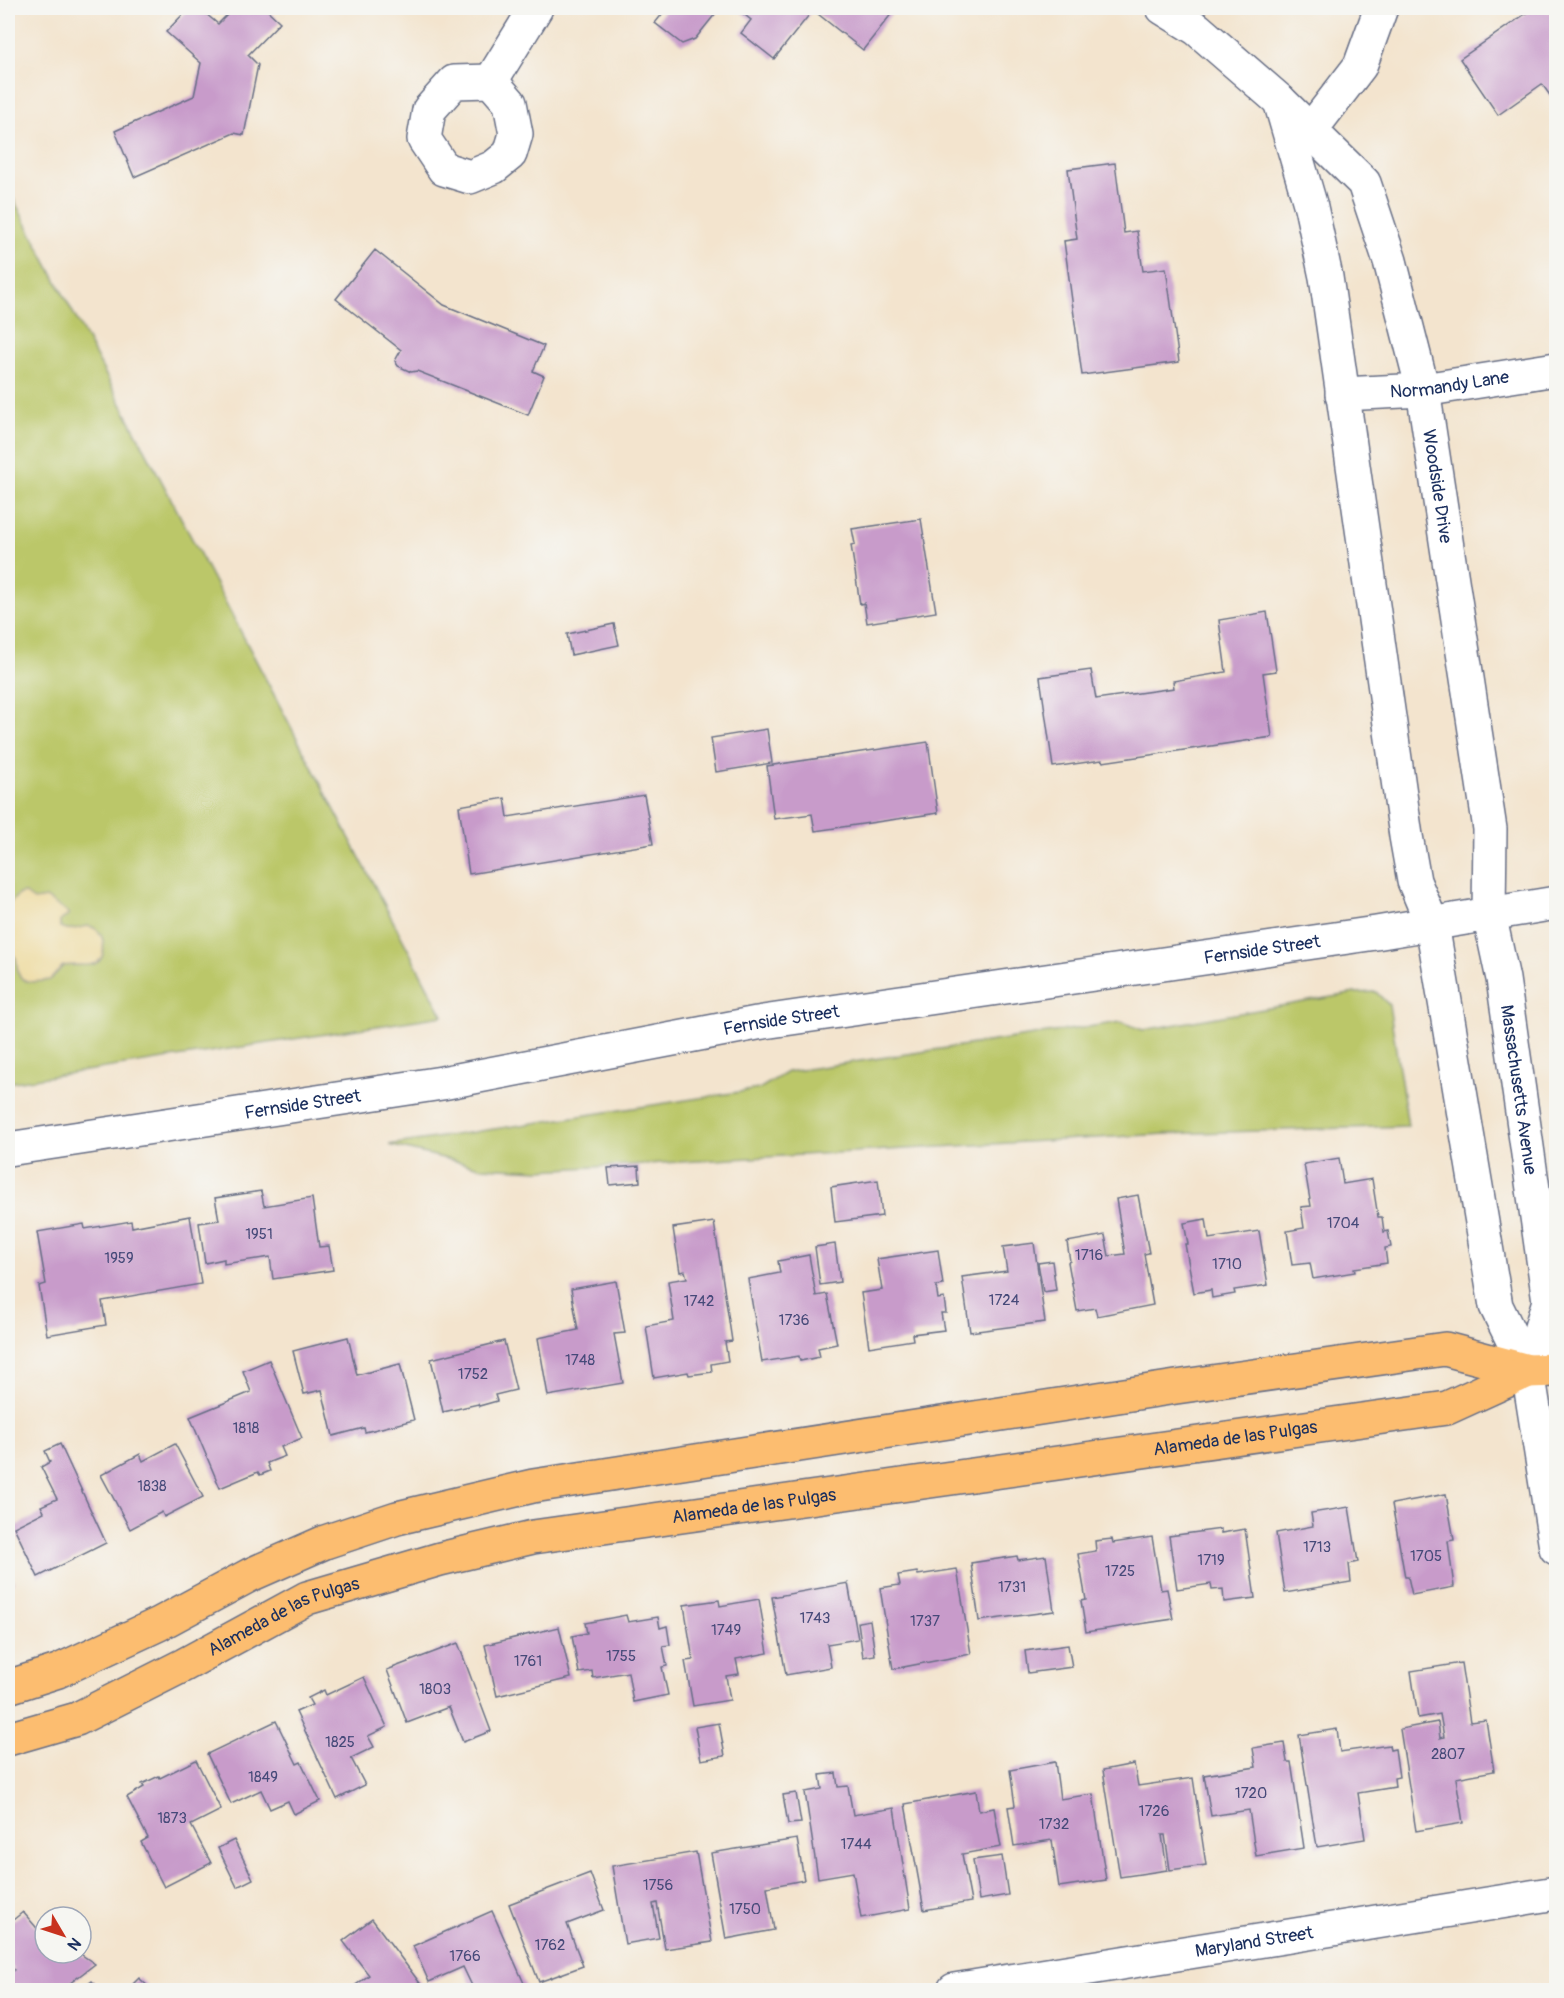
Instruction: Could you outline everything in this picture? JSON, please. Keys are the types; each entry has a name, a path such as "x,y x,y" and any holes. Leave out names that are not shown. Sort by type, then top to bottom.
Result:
{"main road":[{"path":"8,1687 58,1671 159,1624 250,1575 325,1542 397,1518 533,1486 1444,1349 1542,1371"},
{"name":"Alameda de las Pulgas","path":"8,1739 77,1719 184,1665 307,1598 440,1559 532,1537 1448,1408 1542,1371"}],"street":[{"path":"491,81 536,8"},
{"name":"Woodside Drive","path":"1163,8 1197,30 1280,101 1364,183 1390,261 1423,390 1490,829 1489,914"},
{"path":"1310,131 1360,66 1381,8"},
{"path":"1280,101 1311,207 1326,277 1406,836 1414,881 1432,924"},
{"name":"Normandy Lane","path":"1342,394 1423,390 1557,369"},
{"name":"Fernside Street","path":"8,1149 442,1083 757,1023 1432,924 1557,903"},
{"name":"Massachusetts Avenue","path":"1489,914 1503,979 1550,1301 1542,1371 1557,1548"},
{"name":"Massachusetts Avenue","path":"1432,924 1496,1306 1542,1371"},
{"name":"Maryland Street","path":"954,1990 1557,1893"}],"green space":[{"path":"8,189 443,1016 8,1083"},
{"path":"1376,992 1389,1005 1408,1126 1166,1134 540,1170 480,1167 389,1145 759,1089 787,1072 1121,1022 1143,1030 1355,993"}],"sand":[{"path":"24,893 34,900 46,898 67,912 69,915 60,921 60,927 71,929 89,926 96,929 103,941 101,959 90,965 63,966 50,980 32,982 20,977 16,958 8,954 8,905 19,894"}],"building":[{"path":"189,8 199,8 218,24 234,8 265,8 280,22 248,55 258,65 244,135 234,133 134,177 115,131 194,96 201,63 166,32"},
{"path":"667,8 720,8 695,39 682,44 655,23"},
{"path":"736,8 896,8 863,50 813,10 774,59 741,33 751,20"},
{"path":"1534,8 1544,8 1548,12 1556,8 1556,99 1554,101 1542,84 1498,115 1460,59"},
{"path":"1115,163 1124,233 1137,231 1143,271 1166,268 1179,362 1082,375 1064,241 1077,239 1068,169"},
{"path":"375,250 444,305 544,346 533,371 544,376 528,415 417,371 411,372 398,366 395,361 401,350 336,299"},
{"path":"921,519 936,612 867,623 864,603 860,604 851,545 855,544 852,529"},
{"path":"1267,612 1276,671 1263,673 1272,737 1103,762 1102,760 1053,767 1040,677 1091,670 1096,699 1174,688 1173,681 1226,672 1219,620"},
{"path":"614,624 619,645 571,655 567,634"},
{"path":"767,729 772,763 716,772 711,738"},
{"path":"928,742 938,813 815,831 812,814 774,819 767,766"},
{"path":"644,795 653,844 469,874 459,806 505,798 508,817"},
{"path":"1339,1158 1343,1184 1372,1179 1378,1217 1382,1217 1384,1232 1388,1231 1391,1247 1385,1248 1387,1263 1354,1268 1355,1272 1313,1279 1310,1263 1292,1265 1287,1231 1304,1228 1301,1207 1311,1206 1304,1164"},
{"path":"639,1166 640,1182 610,1185 608,1168"},
{"path":"878,1180 882,1216 835,1222 831,1187"},
{"path":"261,1191 264,1206 312,1198 319,1247 329,1246 333,1270 273,1279 270,1257 224,1264 224,1259 205,1263 199,1223 219,1220 215,1198"},
{"path":"1138,1195 1149,1253 1144,1254 1153,1305 1097,1316 1095,1308 1077,1311 1068,1262 1070,1261 1067,1242 1105,1235 1109,1256 1125,1254 1116,1199"},
{"path":"190,1216 201,1284 102,1301 106,1325 47,1335 39,1286 46,1284 37,1232 84,1224 85,1229 131,1221 132,1227"},
{"path":"1206,1219 1209,1239 1259,1231 1268,1285 1234,1290 1235,1294 1212,1298 1211,1290 1194,1293 1185,1244 1188,1244 1184,1223"},
{"path":"714,1222 732,1341 725,1342 728,1361 711,1364 712,1372 689,1375 688,1372 654,1378 646,1326 674,1321 668,1281 687,1278 685,1271 680,1272 673,1228"},
{"path":"1034,1243 1045,1322 970,1332 962,1277 1007,1271 1003,1247"},
{"path":"835,1244 840,1282 820,1285 815,1247"},
{"path":"938,1250 943,1285 936,1286 938,1299 944,1298 946,1313 941,1313 944,1330 912,1334 913,1340 869,1347 861,1293 882,1290 877,1259"},
{"path":"809,1255 816,1296 827,1294 837,1344 818,1348 820,1357 800,1361 799,1356 762,1362 748,1279 780,1273 778,1261"},
{"path":"1052,1261 1056,1290 1043,1292 1038,1263"},
{"path":"616,1281 625,1333 614,1334 623,1383 548,1396 538,1338 578,1330 571,1289"},
{"path":"348,1337 357,1375 400,1364 414,1420 365,1432 364,1428 333,1436 322,1390 304,1394 293,1351"},
{"path":"504,1341 516,1390 495,1395 497,1401 443,1412 431,1359"},
{"path":"269,1360 302,1438 281,1447 285,1456 267,1463 270,1471 260,1475 258,1472 220,1488 190,1417 251,1392 243,1371"},
{"path":"60,1444 106,1543 38,1577 14,1527 44,1512 41,1506 57,1499 41,1467 50,1462 45,1451"},
{"path":"175,1444 203,1497 164,1517 162,1512 130,1529 101,1475 140,1454 143,1461"},
{"path":"1446,1494 1454,1540 1448,1541 1454,1587 1412,1595 1408,1577 1405,1577 1392,1504"},
{"path":"1349,1507 1358,1562 1349,1564 1351,1582 1285,1593 1276,1533 1313,1526 1311,1513"},
{"path":"1221,1529 1221,1533 1245,1529 1255,1598 1224,1602 1223,1589 1212,1590 1211,1584 1177,1589 1169,1536"},
{"path":"1152,1537 1161,1590 1167,1589 1173,1619 1086,1632 1081,1601 1086,1600 1078,1554 1096,1551 1095,1541 1112,1539 1113,1543"},
{"path":"1017,1556 1018,1560 1046,1556 1054,1611 979,1621 971,1563"},
{"path":"8,1564 14,1583 8,1585"},
{"path":"957,1569 971,1654 893,1669 880,1588 900,1585 898,1575 917,1572 918,1575"},
{"path":"848,1583 858,1639 827,1644 831,1667 786,1675 772,1597"},
{"path":"759,1599 768,1653 736,1659 739,1674 726,1676 730,1700 693,1706 685,1661 693,1660 684,1605 719,1600 720,1606"},
{"path":"626,1615 628,1622 658,1617 660,1628 667,1626 670,1645 663,1646 667,1666 662,1667 668,1695 633,1702 628,1672 593,1678 592,1671 579,1673 572,1636 587,1633 585,1623"},
{"path":"870,1620 875,1655 863,1657 858,1622"},
{"path":"559,1627 571,1678 497,1696 485,1645"},
{"path":"458,1643 491,1731 463,1742 449,1707 407,1723 387,1670"},
{"path":"1068,1645 1072,1667 1028,1673 1025,1651"},
{"path":"1461,1663 1470,1722 1486,1720 1494,1771 1456,1778 1463,1823 1416,1831 1400,1729 1438,1722 1440,1738 1444,1737 1440,1714 1418,1718 1411,1671"},
{"path":"364,1677 387,1727 368,1736 374,1747 351,1758 365,1785 337,1799 296,1712 312,1705 308,1698 324,1690 326,1695"},
{"path":"276,1721 297,1764 301,1762 320,1801 294,1814 288,1801 270,1809 261,1790 231,1804 207,1754"},
{"path":"719,1723 725,1756 701,1760 695,1727"},
{"path":"1337,1729 1340,1752 1389,1745 1390,1750 1395,1749 1399,1777 1394,1778 1395,1787 1358,1793 1365,1839 1317,1847 1299,1735"},
{"path":"1284,1743 1287,1762 1291,1762 1304,1848 1256,1856 1249,1810 1211,1816 1204,1775 1256,1767 1253,1748"},
{"path":"196,1760 221,1810 191,1825 211,1863 164,1887 141,1842 148,1838 127,1797 144,1787 142,1784 159,1776 160,1778"},
{"path":"1055,1762 1060,1799 1093,1794 1106,1880 1059,1887 1052,1840 1014,1846 1008,1807 1015,1806 1010,1770"},
{"path":"1134,1764 1138,1786 1193,1778 1206,1865 1170,1870 1165,1835 1162,1835 1167,1870 1120,1877 1103,1770"},
{"path":"836,1773 838,1787 848,1786 853,1815 894,1808 910,1909 861,1918 853,1872 818,1878 805,1792 822,1789 820,1775"},
{"path":"976,1791 979,1811 994,1808 1001,1847 962,1854 971,1902 924,1910 905,1804"},
{"path":"796,1793 801,1823 788,1824 783,1795"},
{"path":"797,1839 804,1880 767,1887 774,1930 726,1939 711,1853"},
{"path":"234,1840 253,1879 237,1887 218,1848"},
{"path":"696,1852 712,1942 665,1949 657,1903 653,1904 659,1938 625,1944 612,1866"},
{"path":"1002,1856 1008,1895 979,1900 973,1860"},
{"path":"590,1873 604,1910 567,1924 583,1966 539,1982 509,1904"},
{"path":"492,1911 527,1990 474,1990 463,1967 429,1982 413,1946"},
{"path":"23,1912 33,1924 33,1965 95,1964 61,1990 8,1990 8,1975 14,1970 8,1962 8,1924"},
{"path":"372,1919 422,1986 419,1989 421,1990 349,1990 369,1975 343,1941"},
{"path":"139,1978 152,1990 127,1990"},
{"path":"92,1981 99,1990 80,1990"}]}
